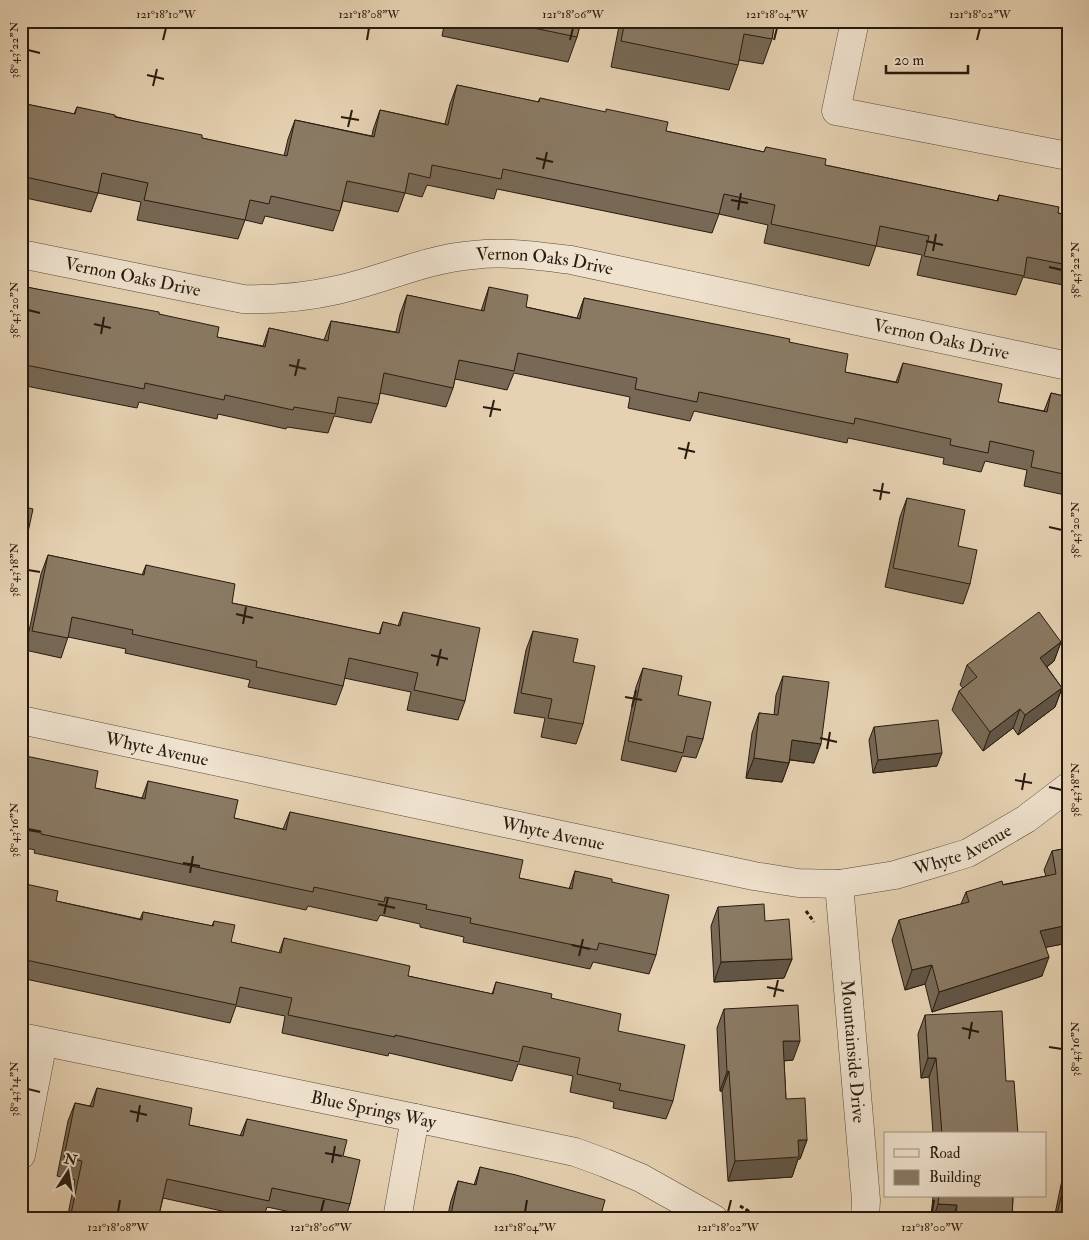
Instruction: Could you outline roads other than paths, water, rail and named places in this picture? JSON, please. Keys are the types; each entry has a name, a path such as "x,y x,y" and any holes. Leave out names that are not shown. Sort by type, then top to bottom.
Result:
{"street":[{"path":"855,21 836,111 1068,156"},
{"name":"Vernon Oaks Drive","path":"21,254 242,299 270,300 337,290 425,263 473,254 515,253 571,260 1068,366"},
{"name":"Whyte Avenue","path":"21,720 754,876 798,883 839,884 895,875 968,853 1026,819 1068,787"},
{"name":"Mountainside Drive","path":"839,884 865,1190 865,1219"},
{"path":"21,1155 32,1040"},
{"name":"Blue Springs Way","path":"32,1040 416,1118 583,1155 641,1178 714,1219"},
{"path":"396,1219 416,1118"}]}
